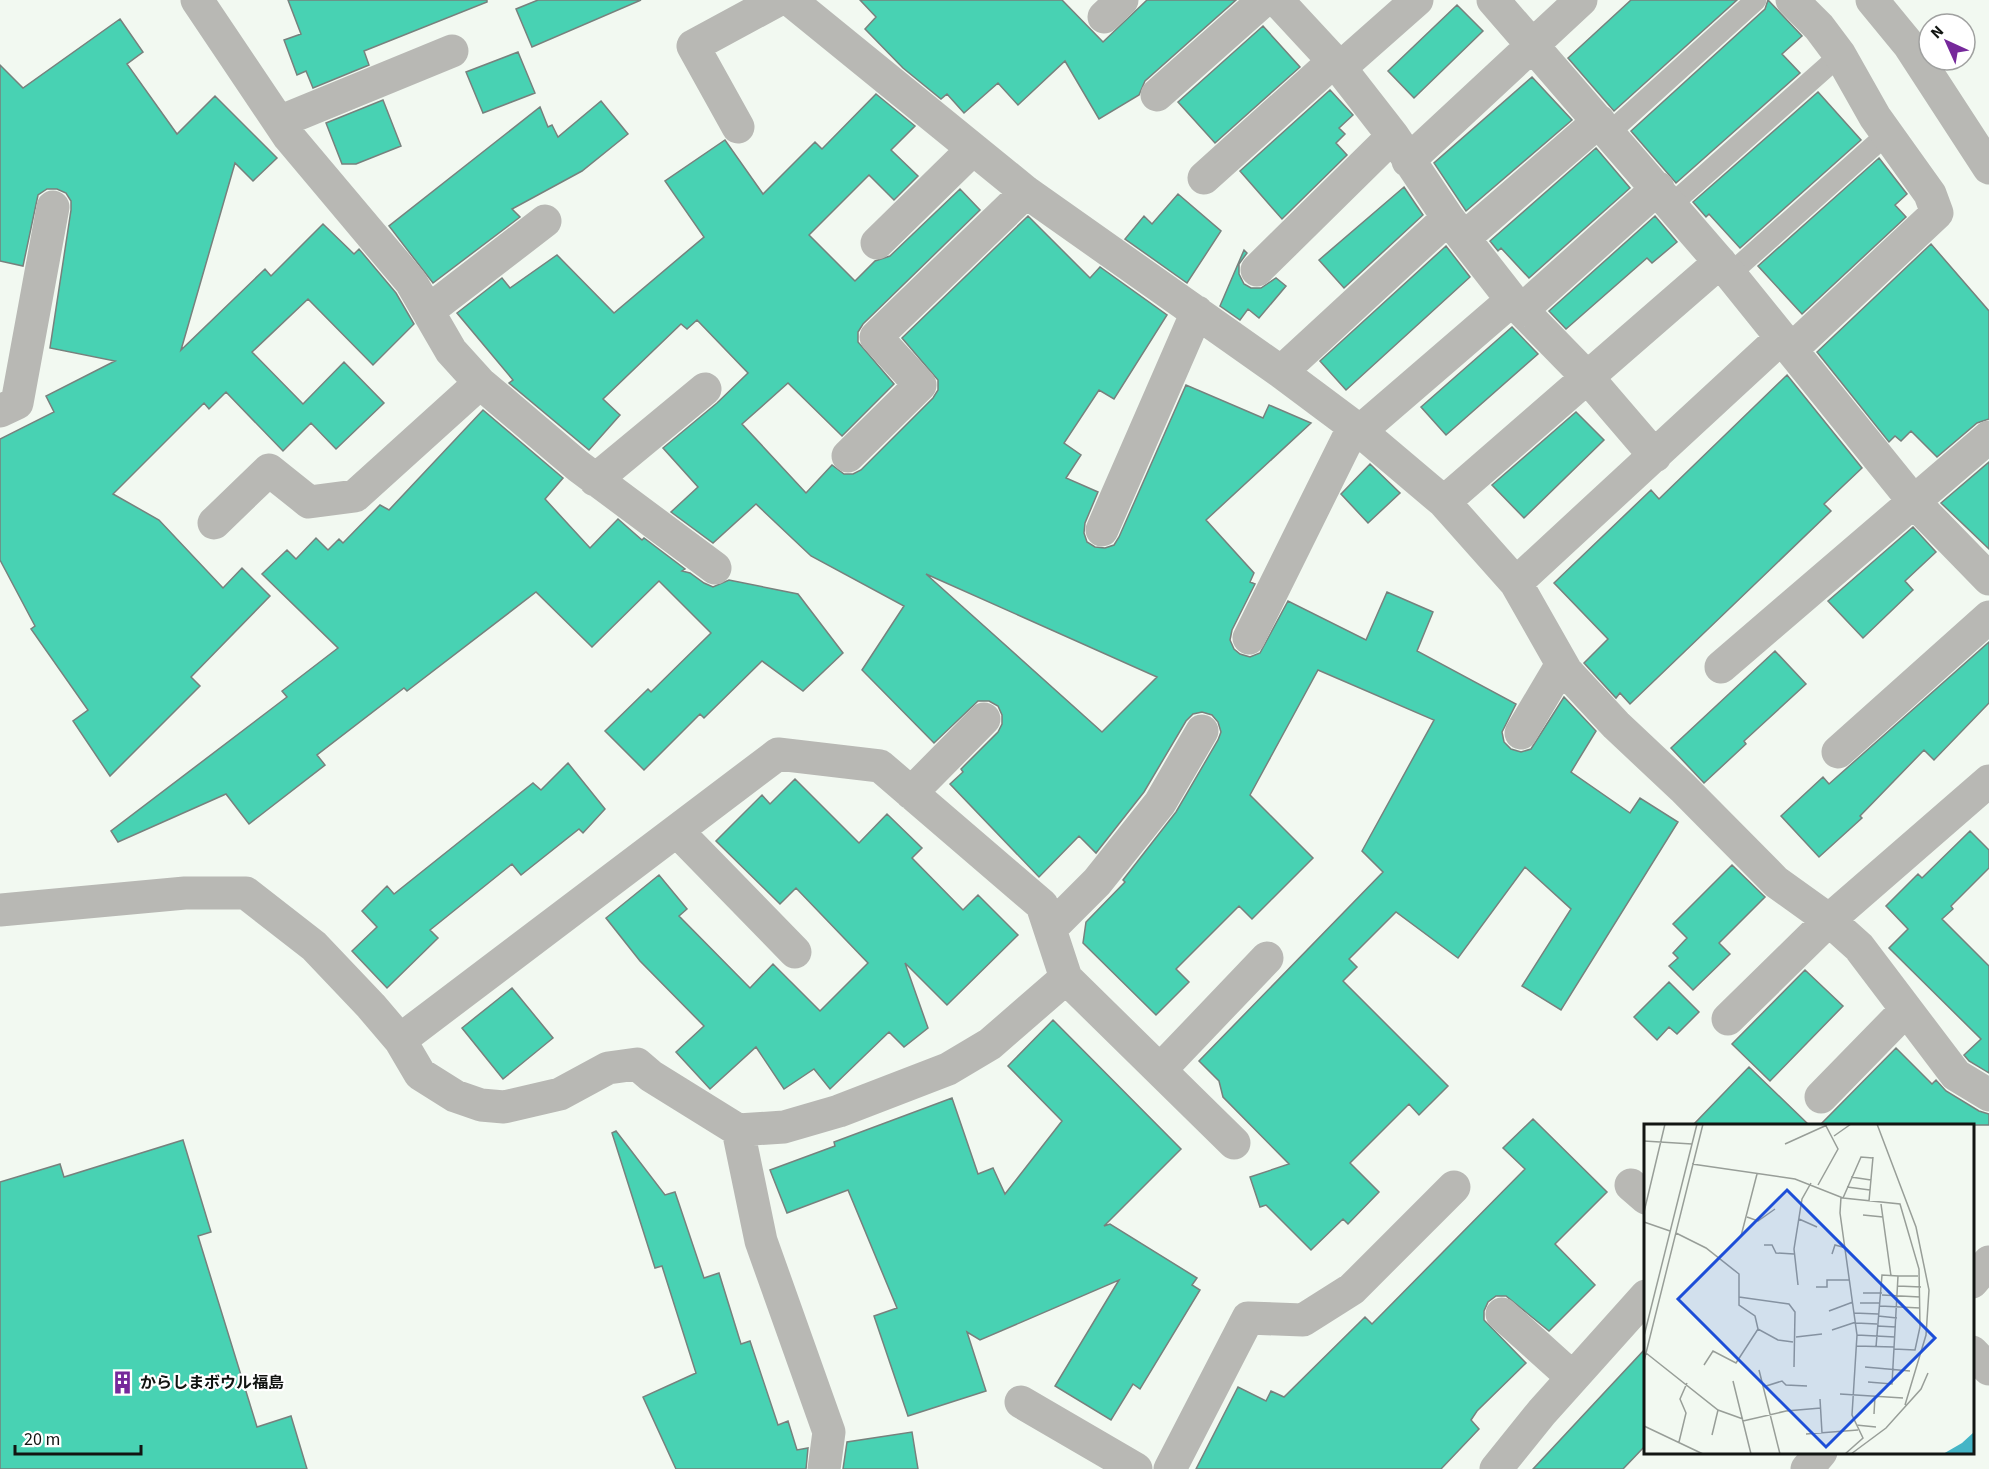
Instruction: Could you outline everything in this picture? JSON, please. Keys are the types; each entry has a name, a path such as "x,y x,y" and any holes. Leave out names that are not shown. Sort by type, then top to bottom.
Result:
{"street":[{"path":"197,0 279,122 411,282 450,351 480,384 595,480 715,568"},
{"path":"738,127 693,46 778,0"},
{"path":"790,0 1026,192 1281,372 1357,429 1444,502 1516,583 1562,664 1616,725 1683,788 1776,882 1829,920 1859,947 1905,1011 1956,1075 1989,1095"},
{"path":"1157,95 1264,0"},
{"path":"1277,0 1337,64 1456,228 1517,305 1588,378 1655,456"},
{"path":"1204,178 1337,64 1417,0"},
{"path":"1493,0 1665,196 1915,503 1989,579"},
{"path":"1257,270 1400,149 1534,45 1581,0"},
{"path":"1516,583 1655,456 1937,213 1930,194 1887,134 1840,55 1819,27 1792,0"},
{"path":"1872,0 1909,45 1989,168"},
{"path":"279,122 452,51"},
{"path":"1281,372 1456,228 1604,127"},
{"path":"877,243 972,150"},
{"path":"848,456 920,385 876,337 1026,192"},
{"path":"1249,638 1357,429 1517,305 1665,196"},
{"path":"0,411 17,403 53,207"},
{"path":"428,311 544,221"},
{"path":"1444,502 1588,378 1725,268"},
{"path":"1102,530 1197,312"},
{"path":"214,523 269,470 309,502 355,496 480,384"},
{"path":"595,480 705,389"},
{"path":"1721,668 1989,437"},
{"path":"1838,752 1989,617"},
{"path":"1521,733 1562,664"},
{"path":"911,794 984,719"},
{"path":"1050,929 1097,882 1160,803 1202,732"},
{"path":"400,1041 777,754 880,766 1042,905 1066,978 1234,1143"},
{"path":"1728,1019 1829,920 1985,792"},
{"path":"677,831 795,952"},
{"path":"0,910 185,893 246,893 314,946 371,1006 400,1041 420,1074 455,1096 481,1105 504,1107 560,1094 608,1068 637,1064 651,1076 738,1130 784,1127 806,1121 839,1111 948,1069 990,1044 1066,978"},
{"path":"1160,1070 1267,958"},
{"path":"1821,1097 1905,1011"},
{"path":"738,1130 761,1241 829,1432 824,1469"},
{"path":"1170,1469 1248,1318 1303,1320 1313,1314 1352,1289 1454,1187"},
{"path":"1974,1279 1989,1262"},
{"path":"1496,1469 1572,1377 1644,1298"},
{"path":"1502,1314 1572,1377"},
{"path":"1974,1354 1989,1369"},
{"path":"1021,1402 1136,1469"},
{"path":"1807,1469 1819,1454"}],"lane":[{"path":"1604,127 1756,0"},
{"path":"1665,196 1840,55"},
{"path":"1725,268 1887,134"}],"building":[{"path":"288,0 487,0 487,2 364,51 369,65 313,88 306,71 297,75 284,40 301,34"},
{"path":"538,0 641,0 532,47 516,9"},
{"path":"860,0 1062,0 1103,42 1147,0 1236,0 1145,81 1139,95 1099,119 1065,61 1018,105 998,83 964,113 947,94 941,99 903,68 865,29 876,17"},
{"path":"1631,0 1737,0 1614,111 1568,58"},
{"path":"1768,0 1802,36 1782,54 1800,73 1676,183 1631,131 1765,9"},
{"path":"1457,5 1483,31 1414,98 1388,71"},
{"path":"120,19 143,52 127,64 177,134 215,96 277,158 253,181 235,163 181,350 265,269 271,276 323,224 354,254 359,249 396,293 414,324 373,365 308,299 252,352 303,404 344,362 384,403 336,449 311,423 283,451 226,392 209,409 204,403 113,494 159,520 223,588 242,568 270,596 191,677 200,686 110,776 73,721 88,710 31,629 35,626 0,560 0,439 54,412 46,396 115,361 50,348 71,210 71,201 66,193 57,189 47,189 38,195 23,266 0,261 0,65 23,88"},
{"path":"1263,26 1300,67 1215,143 1178,102"},
{"path":"518,52 535,93 483,113 466,72"},
{"path":"1532,77 1572,120 1466,211 1434,163"},
{"path":"1330,90 1353,115 1339,128 1345,134 1336,143 1347,155 1282,219 1240,171"},
{"path":"1818,92 1861,140 1740,248 1709,214 1706,217 1693,202"},
{"path":"876,94 915,126 891,150 918,176 894,200 869,175 809,235 855,281 875,261 890,256 960,189 980,210 863,324 858,332 858,342 894,384 842,436 788,383 742,424 806,493 832,465 844,474 853,474 861,470 933,398 938,390 938,380 902,338 1028,216 1090,278 1100,267 1167,315 1114,399 1099,390 1064,443 1081,455 1066,478 1098,492 1085,523 1084,533 1087,542 1095,547 1105,548 1114,545 1186,385 1263,418 1269,405 1311,423 1206,520 1254,573 1250,582 1255,584 1232,630 1230,640 1234,649 1250,657 1260,653 1288,601 1366,640 1387,592 1433,612 1417,651 1516,704 1502,732 1504,742 1511,749 1521,752 1531,749 1564,697 1596,731 1571,772 1630,813 1640,798 1678,822 1561,1010 1522,986 1571,909 1525,867 1458,958 1396,912 1349,959 1357,967 1343,981 1448,1086 1419,1115 1409,1104 1350,1163 1379,1192 1348,1224 1343,1219 1311,1250 1266,1205 1260,1207 1250,1177 1289,1164 1223,1097 1219,1081 1199,1061 1383,872 1362,851 1434,720 1318,670 1250,795 1313,858 1252,919 1239,906 1176,969 1189,982 1156,1015 1083,943 1086,922 1125,882 1123,880 1176,812 1221,732 1218,722 1212,715 1202,712 1193,714 1186,721 1144,792 1096,853 1079,836 1039,877 950,784 963,772 961,769 998,732 1002,724 1002,715 998,706 989,701 978,701 934,743 862,670 904,606 811,556 756,504 713,543 671,512 698,487 663,448 717,403 748,373 697,320 687,329 681,324 603,399 620,415 589,450 509,383 513,380 457,313 502,278 510,288 557,255 614,313 704,237 665,181 725,140 763,194 815,142 822,149","holes":["926,574 1157,677 1102,732"]},
{"path":"383,100 401,146 356,164 342,164 326,123"},
{"path":"601,101 628,134 582,171 512,209 520,217 433,283 389,226 540,107 548,127 552,125 558,137"},
{"path":"1596,148 1630,188 1529,278 1501,248 1498,251 1490,241"},
{"path":"1879,158 1907,194 1895,205 1906,217 1802,314 1758,266"},
{"path":"1404,187 1423,215 1344,288 1319,260"},
{"path":"1178,194 1221,231 1187,283 1125,239 1144,216 1152,224"},
{"path":"1655,216 1677,242 1652,263 1647,258 1566,329 1549,311"},
{"path":"1931,244 1989,311 1989,419 1977,423 1937,457 1911,431 1901,441 1895,436 1889,442 1817,352"},
{"path":"1446,246 1470,277 1346,390 1320,361"},
{"path":"1244,250 1247,253 1239,264 1239,274 1244,284 1251,288 1261,288 1276,278 1286,286 1259,318 1248,309 1240,320 1220,306"},
{"path":"1512,327 1538,354 1446,435 1421,407"},
{"path":"1787,375 1862,468 1824,504 1831,511 1630,704 1620,693 1616,698 1584,663 1608,639 1554,583 1651,490 1659,499"},
{"path":"483,410 563,478 545,499 590,548 618,519 642,540 644,538 685,569 682,571 690,573 713,587 729,580 798,594 843,653 803,691 762,661 704,718 700,714 644,770 605,731 648,689 651,692 711,633 659,581 592,647 536,592 407,691 404,688 317,755 325,765 249,824 226,794 118,842 111,831 287,697 282,691 338,648 262,574 287,550 296,559 316,538 328,550 339,539 343,543 380,505 389,510"},
{"path":"1576,412 1604,440 1524,518 1492,485"},
{"path":"1989,462 1989,549 1941,503"},
{"path":"1370,464 1400,493 1368,523 1341,494"},
{"path":"1913,527 1936,552 1905,581 1913,590 1863,638 1828,601"},
{"path":"1989,642 1989,703 1934,760 1924,750 1860,816 1862,818 1819,857 1781,816 1823,777 1829,784"},
{"path":"1775,651 1806,684 1744,741 1746,744 1704,783 1671,748"},
{"path":"568,763 605,809 583,833 579,829 521,875 512,864 430,930 438,938 387,988 352,951 377,927 362,911 387,886 394,894 533,783 541,790"},
{"path":"795,779 859,843 887,814 922,848 912,858 963,910 978,895 1018,935 947,1005 905,963 928,1028 904,1047 889,1032 830,1089 814,1069 784,1089 756,1047 710,1089 676,1052 704,1026 640,961 606,918 659,875 687,909 679,916 750,988 773,964 820,1011 868,963 796,888 780,904 716,841 762,795 770,804"},
{"path":"1970,831 1989,850 1989,868 1951,906 1953,909 1942,919 1989,966 1989,1073 1969,1061 1964,1055 1981,1039 1889,948 1908,929 1886,906 1918,874 1922,878"},
{"path":"1732,865 1765,897 1719,943 1730,954 1693,990 1669,966 1678,958 1673,953 1687,938 1673,924"},
{"path":"1805,970 1843,1006 1770,1081 1732,1044"},
{"path":"1669,982 1699,1012 1677,1034 1669,1027 1657,1040 1634,1017"},
{"path":"512,988 553,1038 503,1079 462,1028"},
{"path":"1053,1020 1181,1149 1104,1226 1110,1224 1197,1278 1192,1285 1200,1290 1140,1389 1133,1384 1111,1420 1055,1386 1119,1280 980,1340 967,1332 986,1391 908,1416 874,1316 897,1308 848,1190 787,1213 770,1170 835,1146 834,1142 952,1098 978,1174 993,1168 1005,1194 1062,1121 1008,1066"},
{"path":"1896,1048 1932,1084 1936,1080 1946,1091 1979,1111 1989,1114 1989,1125 1821,1124"},
{"path":"1749,1067 1808,1124 1694,1124"},
{"path":"1533,1119 1607,1192 1555,1244 1595,1285 1549,1331 1506,1296 1496,1296 1488,1302 1484,1311 1484,1320 1526,1363 1477,1411 1471,1420 1479,1429 1441,1469 1196,1469 1238,1387 1266,1401 1271,1391 1284,1397 1365,1317 1372,1324 1525,1169 1503,1148"},
{"path":"616,1131 665,1195 675,1192 704,1278 719,1273 741,1344 750,1341 778,1425 788,1421 797,1450 808,1448 806,1469 676,1469 643,1397 696,1373 662,1266 655,1268 612,1133"},
{"path":"183,1140 211,1232 198,1236 257,1427 291,1416 307,1469 0,1469 0,1182 60,1164 64,1177"},
{"path":"1644,1350 1644,1447 1623,1469 1533,1469"},
{"path":"912,1432 918,1469 843,1469 847,1442"}],"place":[{"name":"からしまボウル福島","path":"122,1383"}]}
